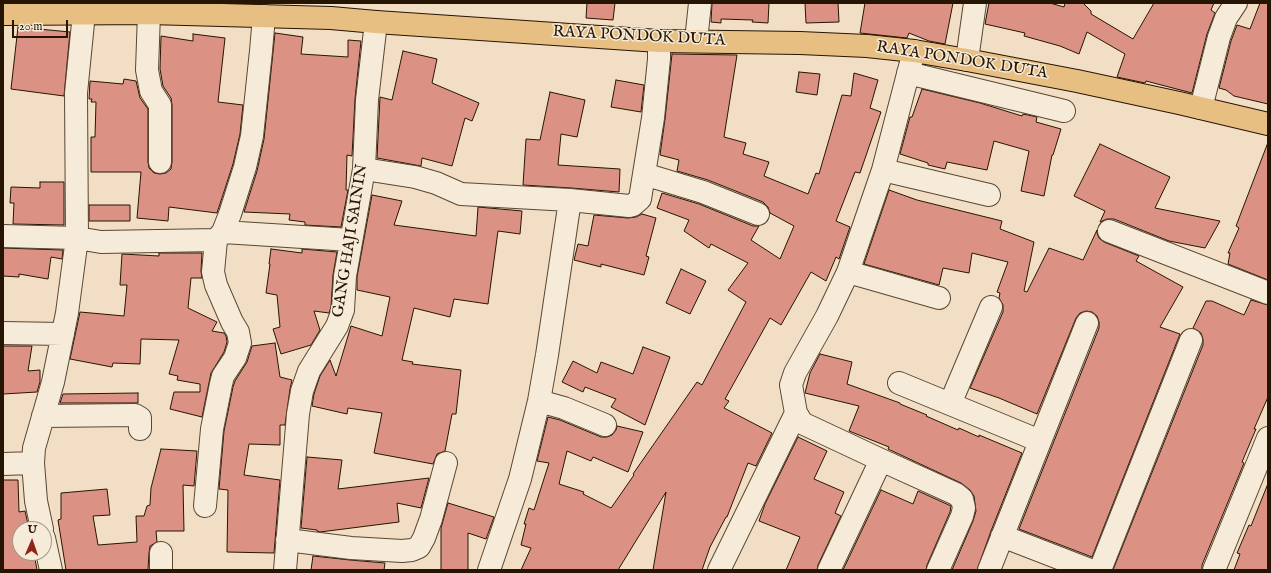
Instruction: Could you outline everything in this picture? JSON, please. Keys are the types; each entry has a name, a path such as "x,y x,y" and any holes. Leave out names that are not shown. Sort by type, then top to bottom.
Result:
{"main road":[{"name":"RAYA PONDOK DUTA","path":"3,14 71,10 264,16 331,10 376,22 659,41 859,45 914,51 1077,81 1268,124"}],"street":[{"path":"696,41 700,3"},
{"path":"967,60 975,3"},
{"path":"1201,108 1219,37 1226,18 1236,3"},
{"path":"40,521 36,501 33,463 34,448 53,382 63,334 77,238 76,93 71,10"},
{"path":"149,13 147,70 151,92 160,105 160,162"},
{"path":"205,506 212,429 220,384 223,376 235,358 240,343 238,332 216,285 213,272 219,236 230,214 245,167 252,136 264,16"},
{"name":"GANG HAJI SAININ","path":"285,570 298,414 302,391 309,371 337,326 343,310 345,276 364,169 368,100 376,22"},
{"path":"364,169 415,177 436,183 461,194 633,205 640,199 653,118 659,59 659,41"},
{"path":"914,51 883,170 848,272 827,316 792,378 793,401 802,423 956,494 962,499 964,508 962,516 938,570"},
{"path":"908,73 1064,111"},
{"path":"883,170 989,195"},
{"path":"644,174 703,192 758,214"},
{"path":"489,570 520,479 539,401 548,355 570,200"},
{"path":"1109,231 1268,293"},
{"path":"3,236 77,238 101,242 219,236 351,240"},
{"path":"848,272 939,298"},
{"path":"950,404 991,308"},
{"path":"989,570 1087,323"},
{"path":"3,333 63,334"},
{"path":"1100,570 1191,340"},
{"path":"899,383 1040,441"},
{"path":"539,401 564,408 605,425"},
{"path":"719,570 793,401"},
{"path":"43,416 135,415 140,418 140,429"},
{"path":"1214,570 1268,438"},
{"path":"829,570 881,460"},
{"path":"3,464 33,463"},
{"path":"288,540 351,548 395,550 412,550 419,548 431,519 446,463"},
{"path":"1002,536 1090,570"}],"building":[{"path":"587,3 615,3 613,20 586,18"},
{"path":"712,3 769,3 768,23 752,22 753,20 721,19 721,23 711,22"},
{"path":"805,3 838,3 839,22 806,23"},
{"path":"865,3 953,3 945,44 929,41 909,33 907,38 860,33"},
{"path":"989,3 1050,3 1064,7 1065,3 1083,3 1091,11 1091,14 1133,39 1154,3 1214,3 1211,10 1215,13 1207,34 1192,93 1146,81 1145,83 1117,77 1125,54 1087,32 1079,54 1060,46 1024,36 1025,33 985,24"},
{"path":"1260,3 1268,3 1268,104 1234,96 1226,90 1219,88 1231,41 1237,25 1250,29"},
{"path":"18,27 70,32 64,96 11,89"},
{"path":"275,33 303,37 301,54 348,57 348,40 361,41 355,99 352,156 347,155 346,190 348,190 341,227 305,225 305,222 289,220 290,214 244,212 257,171 264,139"},
{"path":"193,34 225,38 218,102 243,105 240,134 233,164 217,213 169,207 168,221 137,218 141,172 91,172 91,137 95,137 96,102 91,102 92,99 89,99 90,81 123,84 124,79 136,81 140,98 148,109 149,168 154,173 166,173 171,169 172,162 172,105 171,98 163,86 160,69 161,36 193,41"},
{"path":"403,51 437,59 432,83 479,103 472,121 465,118 452,166 422,158 421,166 377,158 380,97 392,100"},
{"path":"672,54 737,55 724,137 746,143 743,154 769,162 764,176 808,194 816,173 819,174 842,95 851,96 854,73 878,80 870,108 881,112 860,173 855,172 836,221 850,227 839,259 836,257 826,281 811,272 781,325 770,318 725,399 729,401 724,408 772,433 756,466 748,463 727,517 710,547 702,570 653,570 666,492 618,570 521,570 531,548 521,545 526,524 524,524 529,508 534,510 549,463 537,461 548,417 560,420 601,437 612,435 617,426 643,432 628,472 593,457 591,461 567,451 559,484 584,492 583,494 611,508 697,382 702,385 746,302 728,290 748,263 711,244 709,248 684,231 689,220 657,208 662,193 699,204 753,226 759,226 751,240 780,259 794,226 770,213 768,207 763,202 708,180 677,171 679,160 660,155"},
{"path":"799,72 820,74 817,95 796,92"},
{"path":"616,80 644,85 641,112 611,107"},
{"path":"922,89 980,103 1022,116 1023,114 1037,117 1036,122 1061,129 1052,155 1044,196 1021,191 1029,151 994,141 987,170 947,162 945,169 928,165 928,163 900,154 910,117 912,117"},
{"path":"550,92 585,100 577,137 561,134 558,165 620,169 619,192 523,185 526,139 540,140"},
{"path":"1100,144 1170,177 1155,208 1220,221 1205,248 1169,241 1114,219 1107,219 1100,222 1105,211 1074,196"},
{"path":"1267,145 1268,280 1228,264 1230,253 1228,253 1239,228 1236,226"},
{"path":"40,182 64,182 64,225 13,224 14,203 10,203 11,187 40,188"},
{"path":"889,190 917,200 1002,221 1000,229 1034,242 1024,291 1027,292 1049,248 1083,260 1097,230 1099,238 1104,242 1139,256 1136,261 1183,287 1160,327 1180,334 1092,557 1019,529 1099,328 1097,316 1092,312 1086,311 1080,313 1076,318 1037,414 970,388 1003,312 1003,305 999,298 1000,293 997,292 1008,262 972,253 969,273 943,268 939,285 864,264"},
{"path":"372,195 402,201 394,225 476,236 478,207 522,211 520,234 498,231 488,304 454,299 450,317 414,308 402,360 413,362 412,364 461,370 456,414 452,414 445,451 437,454 433,464 374,453 382,413 348,408 347,414 312,406 320,376 330,360 336,376 351,326 382,336 390,297 357,290 357,277"},
{"path":"89,205 130,205 130,221 89,221"},
{"path":"642,214 656,218 646,256 649,257 644,275 601,264 601,267 574,260 578,244 588,246 594,215 628,218 636,217"},
{"path":"3,248 63,250 62,259 51,257 48,279 19,274 19,277 3,276"},
{"path":"271,249 302,253 302,249 337,252 333,275 331,307 329,313 314,311 320,330 311,345 281,354 273,329 280,327 277,295 266,293"},
{"path":"159,253 202,253 202,278 191,278 188,308 217,322 212,331 224,333 226,336 227,342 224,352 211,373 202,417 170,409 174,392 200,392 200,384 177,380 178,376 169,374 179,340 141,339 140,364 113,363 112,367 70,359 80,312 124,316 127,285 120,285 122,254 159,256"},
{"path":"681,269 706,281 690,314 666,303"},
{"path":"1251,300 1268,305 1268,397 1242,462 1244,463 1202,565 1202,570 1113,570 1203,345 1201,333 1193,328 1206,301 1212,301 1244,315"},
{"path":"275,343 280,377 292,380 285,425 280,425 280,445 249,444 244,475 280,480 274,553 227,552 228,490 219,489 224,431 233,387 247,362 252,346"},
{"path":"3,346 32,346 28,371 40,370 40,382 37,392 3,394"},
{"path":"643,347 670,357 645,425 611,407 616,399 585,387 583,392 562,382 573,361 597,373 601,362 633,374"},
{"path":"820,354 852,362 847,384 900,403 958,430 959,428 979,437 979,435 1022,453 977,570 952,570 976,511 974,496 970,490 961,483 888,449 889,447 849,431 859,406 805,393 810,373"},
{"path":"138,393 138,403 60,403 63,394"},
{"path":"798,437 827,451 814,479 844,492 835,513 841,516 817,570 786,570 800,537 759,521 765,504"},
{"path":"161,449 197,451 194,486 183,485 184,531 156,531 157,542 150,546 148,570 66,570 58,520 61,519 61,493 107,489 110,515 93,516 98,545 137,542 136,516 144,516 147,506 150,505 151,488"},
{"path":"307,457 342,460 338,489 429,478 421,508 397,503 399,522 320,532 317,530 301,528"},
{"path":"3,480 18,480 19,512 25,511 27,521 12,521 12,561 35,561 37,570 3,570"},
{"path":"1267,486 1268,570 1234,570 1240,554 1237,553 1249,525 1251,526"},
{"path":"881,490 913,504 918,491 951,506 950,512 926,570 843,570"},
{"path":"448,503 494,517 486,539 468,533 468,570 441,570 441,528"},
{"path":"313,556 385,563 384,570 311,570"}]}
